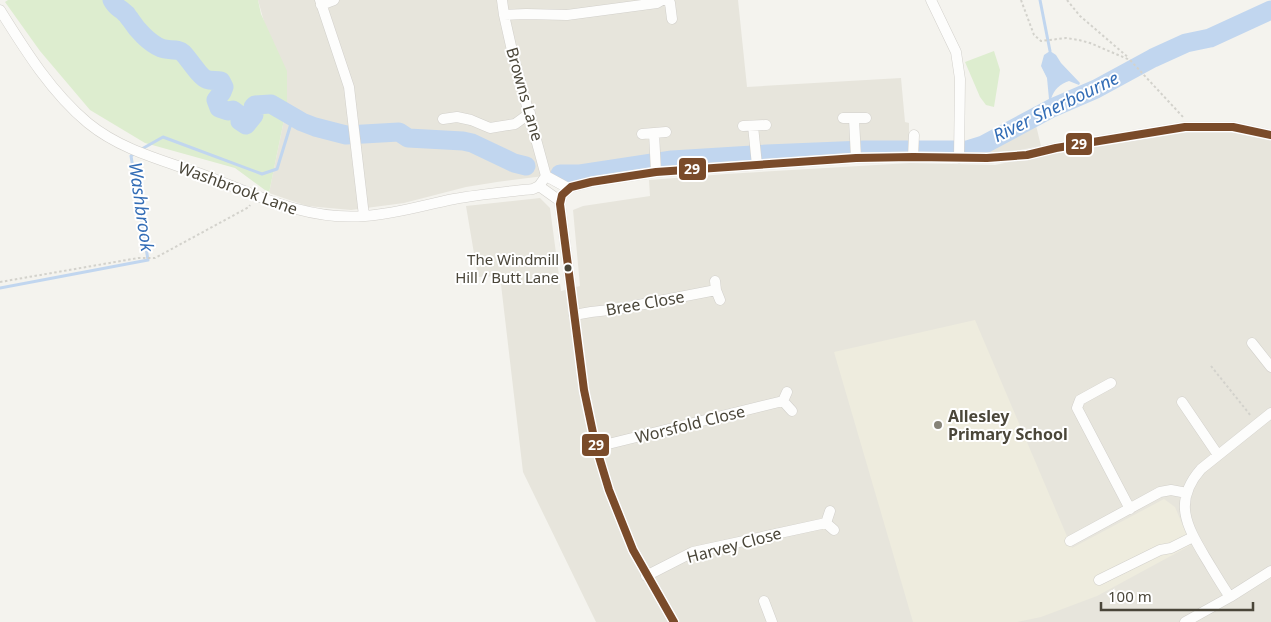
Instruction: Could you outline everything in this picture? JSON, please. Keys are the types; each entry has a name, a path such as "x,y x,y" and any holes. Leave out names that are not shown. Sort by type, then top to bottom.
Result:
{"street":[{"path":"334,0 321,2 349,88 364,216"},
{"name":"Browns Lane","path":"502,0 513,54 546,176"},
{"path":"504,15 567,15 657,3 662,0"},
{"path":"666,0 670,3 672,19"},
{"path":"931,0 956,52 960,79 959,153"},
{"name":"Washbrook Lane","path":"0,10 17,38 59,95 90,124 121,146 300,211 364,216 490,193 530,190 539,186"},
{"path":"443,119 471,120 490,128 514,124 530,113"},
{"path":"843,118 866,118"},
{"path":"854,119 856,152"},
{"path":"756,158 748,126 766,125"},
{"path":"674,622 646,576 633,550 609,490 596,447 584,390 560,201 568,188 656,166 756,158 856,152 911,152 959,153 987,158 1027,155 1056,148 1185,127 1233,127 1271,135"},
{"path":"642,134 666,132"},
{"path":"654,133 656,166"},
{"path":"911,152 914,135"},
{"path":"560,201 539,186 546,176 568,188"},
{"name":"Bree Close","path":"574,315 618,310 715,286 720,300"},
{"path":"1252,343 1271,367"},
{"path":"1111,383 1080,400 1077,408 1130,509"},
{"name":"Worsfold Close","path":"596,447 785,396 792,411"},
{"path":"1182,402 1218,455"},
{"path":"1230,597 1194,537 1186,517 1186,493 1195,476 1271,413"},
{"path":"1070,540 1165,491 1171,490 1186,493"},
{"path":"830,511 826,522 834,530"},
{"name":"Harvey Close","path":"646,576 693,552 826,522"},
{"path":"1099,580 1160,550 1171,548 1194,537"},
{"path":"1185,622 1271,571"},
{"path":"764,601 772,622"}],"path":[{"path":"1021,0 1034,35 1041,41 1051,39 1078,40 1090,43 1130,60"},
{"path":"1067,0 1080,16 1134,62 1184,117 1185,127"},
{"path":"0,282 138,258 155,258 249,207 255,196"},
{"path":"1211,366 1258,424"}],"shaded area":[{"path":"258,0 738,0 747,87 901,78 905,122 909,123 909,150 767,154 672,160 580,174 560,174 497,182 466,187 404,203 351,210 307,206 269,193 287,105"},
{"path":"1034,117 1041,146 1005,153 974,154 974,148"},
{"path":"1194,130 1237,132 1271,139 1271,622 596,622 523,472 500,276 478,277 466,206 540,198 550,208 561,291 580,286 573,210 583,206 650,196 649,180 910,163 995,165 1041,155"},
{"name":"Allesley Primary School","path":"975,320 1072,548 1164,499 1175,507 1191,545 1097,596 1041,617 1017,622 913,622 834,352"}],"green space":[{"path":"8,0 258,0 261,14 287,71 287,105 269,193 235,168 145,143 90,110 40,51 5,2"},
{"path":"994,51 1000,70 994,107 986,105 980,97 965,62"}],"water":[{"path":"1050,51 1056,55 1080,83 1079,85 1069,81 1063,84 1058,87 1051,99 1049,99 1047,78 1041,66 1044,55"}],"waterway":[{"name":"River Sherbourne","path":"112,0 152,43 164,49 181,51 203,78 221,81 224,87 216,100 219,108 228,111 233,110 241,116 240,121 246,125 254,115 253,107 255,105 271,104 302,122 346,135 399,132 408,138 463,141 472,143 514,163 526,166"},
{"path":"1040,0 1050,51"},
{"name":"River Sherbourne","path":"560,174 580,174 672,160 767,154 864,150 967,150 983,145 1052,108 1096,89 1153,58 1186,43 1210,38 1271,10"},
{"name":"Washbrook","path":"140,150 163,137 262,174 277,169 293,117"},
{"name":"Washbrook","path":"0,288 148,260 131,156 135,153"}],"transit line":[{"name":"29","path":"674,622 633,550 609,490 596,447 584,390 560,204 562,195 571,187 656,172 856,158 987,158 1027,155 1056,148 1185,127 1233,127 1271,135"}],"place":[{"name":"The Windmill Hill / Butt Lane","path":"568,268"},
{"name":"Allesley Primary School","path":"938,425"}]}
